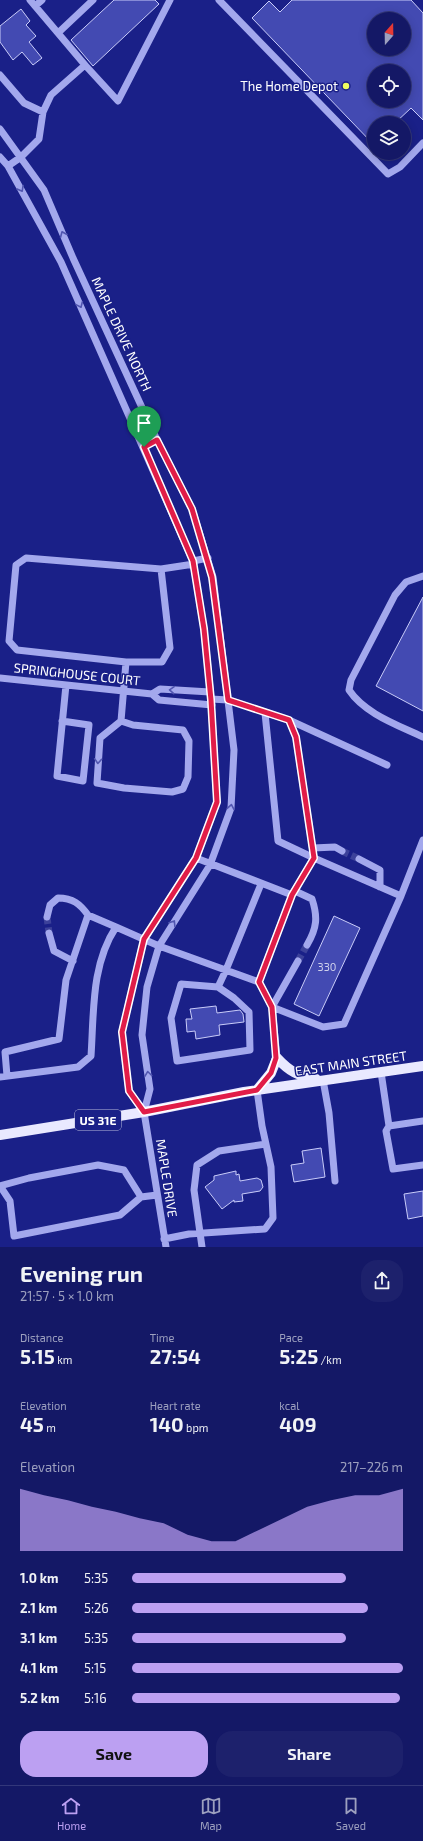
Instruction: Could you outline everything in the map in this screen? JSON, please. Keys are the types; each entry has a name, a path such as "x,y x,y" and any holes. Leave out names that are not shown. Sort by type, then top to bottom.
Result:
{"main road":[{"path":"257,1090 271,1073 276,1058 296,1074 323,1080"},
{"name":"EAST MAIN STREET","path":"0,1135 144,1112 257,1090 423,1066"}],"street":[{"path":"30,0 85,65 118,101 170,0"},
{"path":"36,6 42,0"},
{"path":"58,33 93,0"},
{"path":"219,0 388,174 400,167 423,143"},
{"path":"8,166 22,157 39,139 43,112 51,95 85,65"},
{"path":"0,75 24,103 43,112"},
{"name":"MAPLE DRIVE NORTH","path":"0,129 22,157 44,190 157,440 192,509 208,558 212,577 234,750 231,808 210,865 159,946 148,987 142,1035 150,1089 144,1112"},
{"name":"MAPLE DRIVE NORTH","path":"0,156 8,166 61,262 144,447 193,562 204,629 211,699 217,802 196,858 144,939 122,1032 129,1091 144,1112"},
{"path":"61,262 74,258"},
{"path":"144,447 157,440"},
{"path":"161,569 170,648 162,662 126,662 17,650 9,641 16,565 26,558 161,569 208,558"},
{"path":"423,576 406,582 395,595 351,680 349,690 356,700 382,717 423,737"},
{"path":"121,721 133,725 183,730 189,741 188,777 183,789 172,792 124,788 97,783 100,738 121,721 126,662"},
{"name":"SPRINGHOUSE COURT","path":"0,678 152,694"},
{"path":"62,721 89,725 83,781 57,776 62,721 66,685"},
{"path":"211,699 160,689 152,694 159,700 228,700 289,720 387,765"},
{"path":"265,713 278,841 401,896"},
{"path":"259,982 293,893 314,858 296,737 289,720"},
{"path":"272,1007 323,1027 344,1024 401,896 423,840"},
{"path":"313,848 334,847 342,851"},
{"path":"196,858 210,865 261,884 312,899 317,914 312,936 307,945"},
{"path":"359,859 380,870 380,887"},
{"path":"218,987 261,884"},
{"path":"47,917 50,905 58,898 67,898 79,904 88,915 159,946 259,982 272,1007 276,1058"},
{"path":"88,915 66,980 60,1039 5,1052 3,1077 78,1067 91,1056 95,980 109,937 116,927"},
{"path":"49,934 54,951 72,961"},
{"path":"272,1007 298,961"},
{"path":"181,984 218,987 234,998 249,1012 250,1050 177,1061 171,1018 181,984"},
{"path":"381,1072 389,1126 386,1131 393,1169 423,1165"},
{"path":"323,1080 329,1113 335,1182"},
{"path":"164,1239 200,1234 265,1229 273,1218 272,1167 266,1144 257,1090"},
{"name":"MAPLE DRIVE","path":"144,1112 166,1247"},
{"path":"389,1126 423,1121"},
{"path":"202,1247 194,1190 197,1165 219,1151 266,1144"},
{"path":"141,1197 124,1170 98,1165 29,1178 0,1186 10,1201 14,1236 120,1215 141,1197 158,1195"}],"building":[{"path":"114,0 155,0 159,4 93,66 71,40"},
{"name":"The Home Depot","path":"292,0 411,0 423,13 423,120 411,108 402,116 367,116 367,138 252,18 269,1 280,12"},
{"path":"21,9 30,21 26,25 36,36 29,42 42,58 33,65 22,52 13,60 0,42 0,26"},
{"path":"423,597 423,711 376,686"},
{"path":"334,916 360,928 319,1016 294,1004"},
{"path":"216,1006 217,1013 240,1010 243,1014 244,1022 219,1025 220,1035 196,1039 195,1031 187,1032 186,1019 192,1019 190,1009"},
{"path":"321,1148 325,1177 294,1182 291,1165 304,1163 302,1151"},
{"path":"236,1171 236,1175 239,1174 240,1181 257,1178 261,1180 263,1187 260,1191 242,1194 243,1201 234,1202 234,1200 222,1209 205,1187 214,1180 214,1176"},
{"path":"423,1191 423,1216 408,1219 404,1194"}],"tunnel":[{"path":"342,851 359,859"},
{"path":"47,917 49,933"},
{"path":"298,961 307,945"}],"place":[{"name":"The Home Depot","path":"346,86"}],"route":[{"path":"157,440 192,509 208,558 212,577 228,700 289,720 296,737 314,858 292,895 259,982 272,1007 276,1058 271,1073 257,1090 144,1112 129,1091 122,1032 144,939 196,858 217,802 211,700 204,629 193,561 144,447 157,440"}]}
